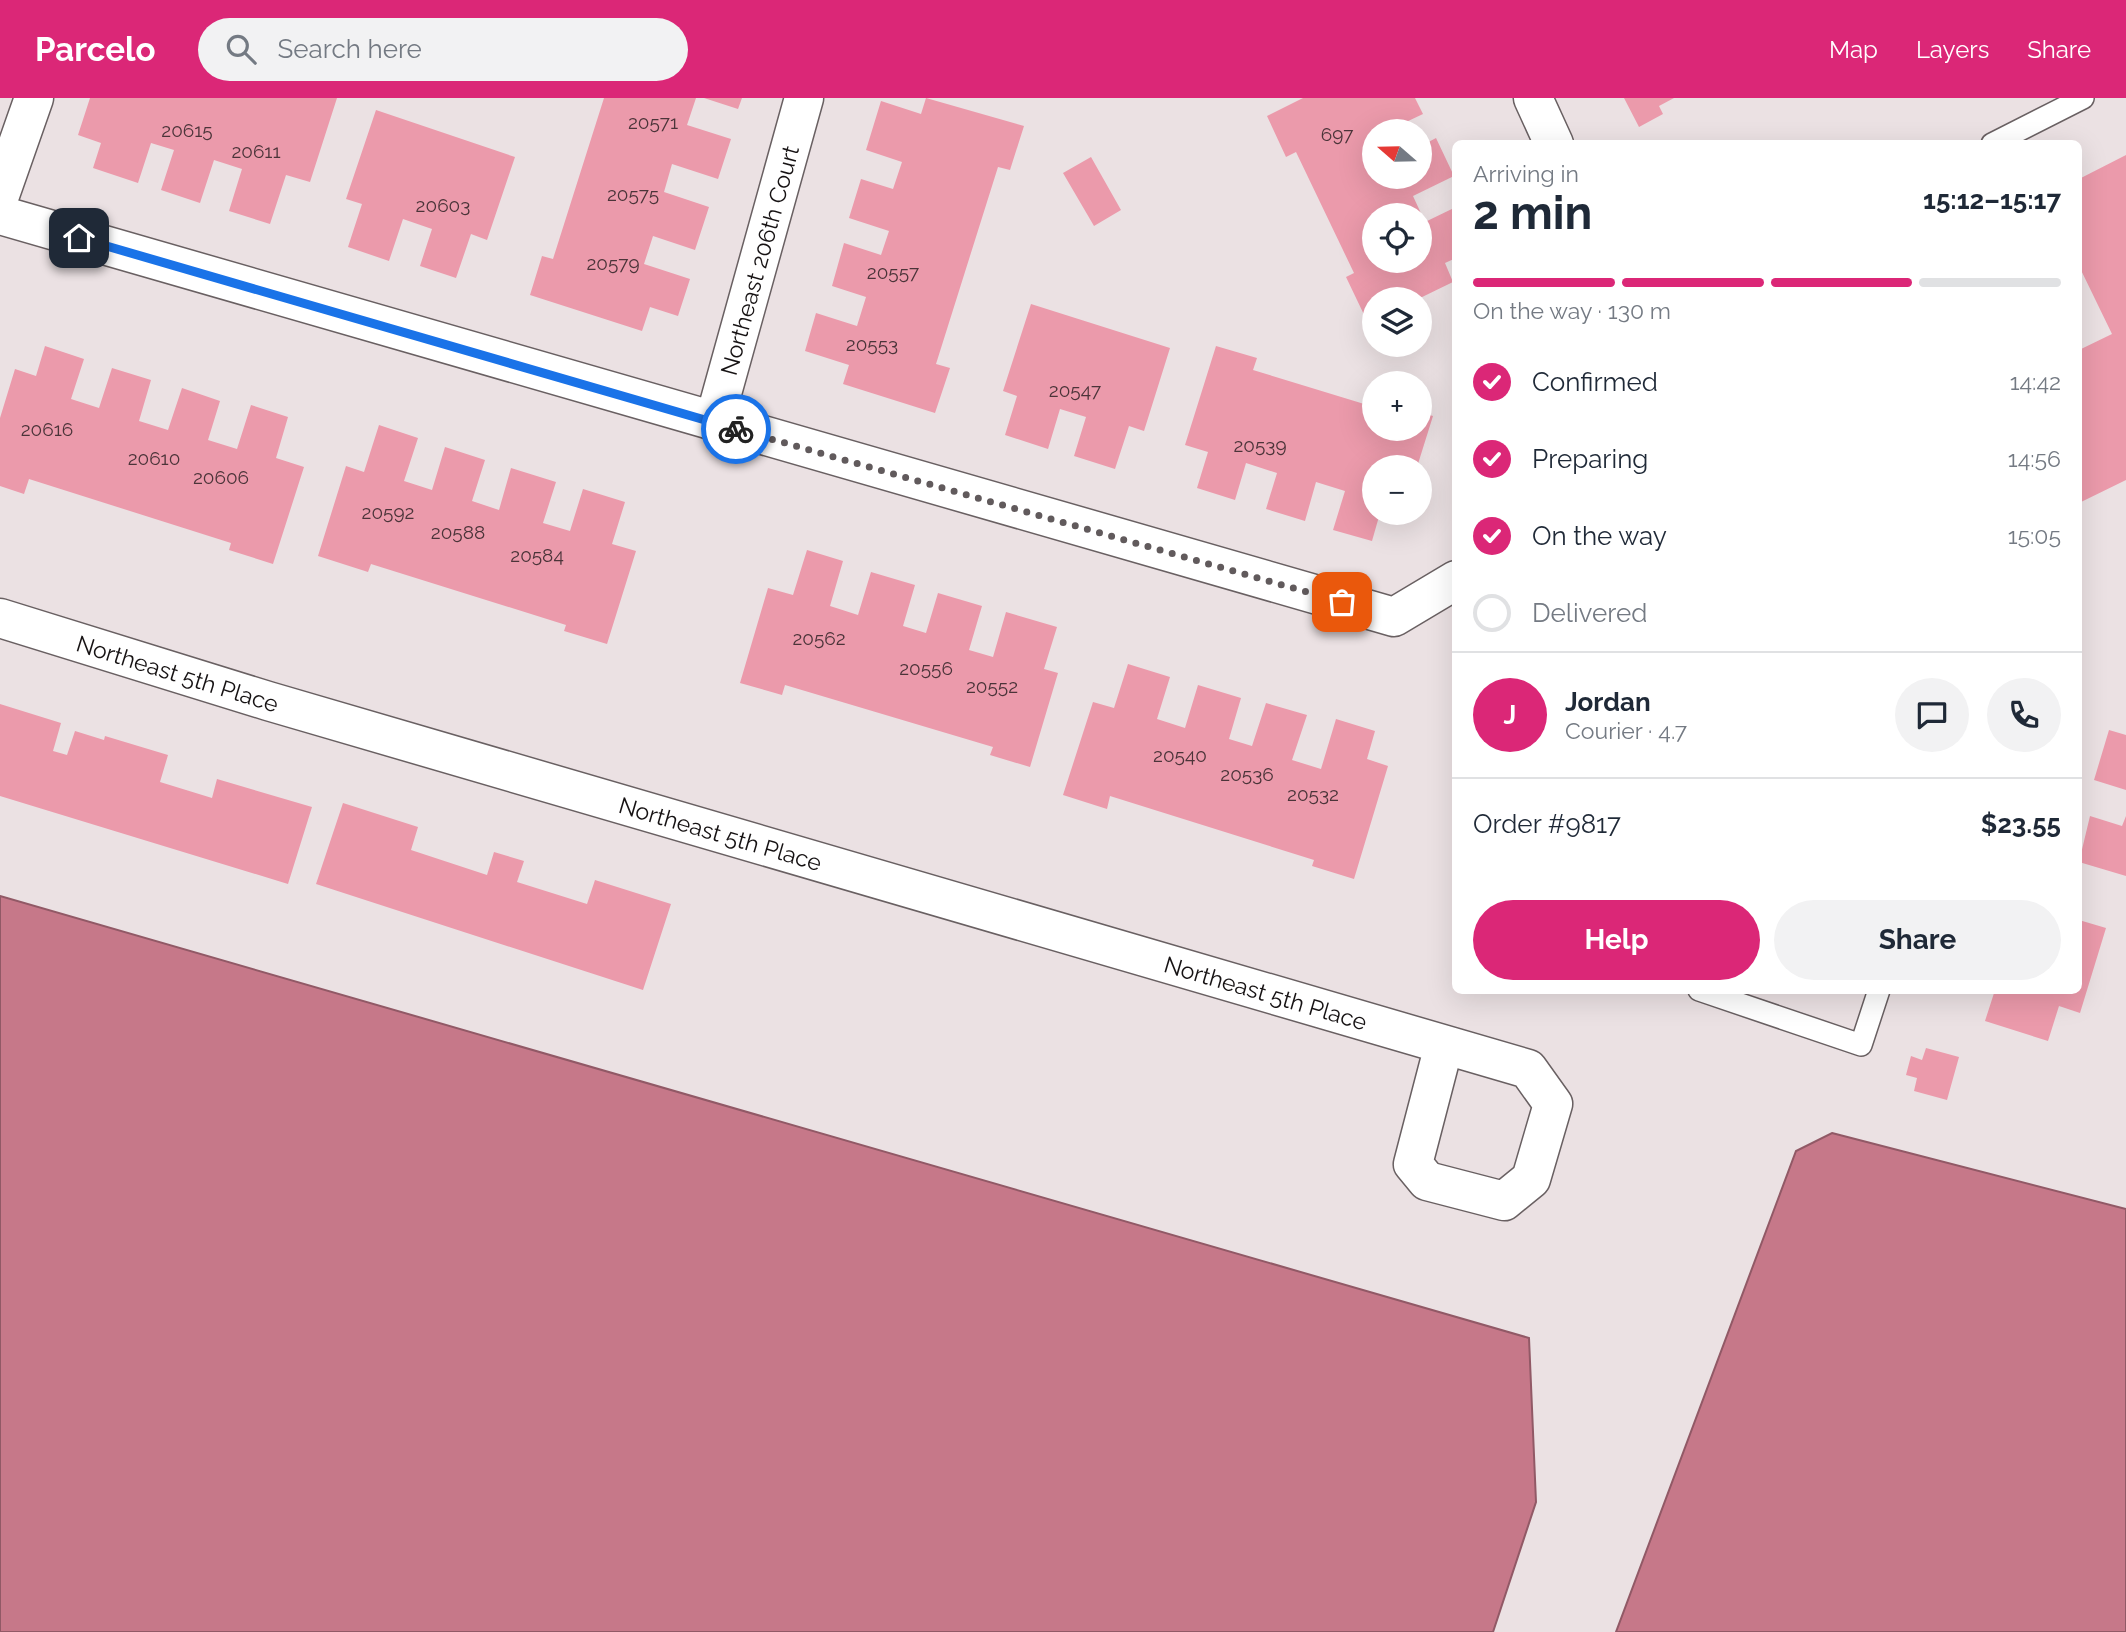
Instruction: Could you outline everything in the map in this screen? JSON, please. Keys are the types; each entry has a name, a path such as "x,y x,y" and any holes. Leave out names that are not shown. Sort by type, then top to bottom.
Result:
{"street":[{"path":"0,195 34,98"},
{"name":"Northeast 206th Court","path":"714,422 804,98"},
{"path":"1534,98 1552,140"},
{"path":"0,215 1394,617 1452,582"},
{"name":"Northeast 5th Place","path":"0,618 268,702 1444,1045"}],"lane":[{"path":"2000,140 2083,98"},
{"path":"1711,994 1861,1045 1878,994"}],"shaded area":[{"path":"0,896 1529,1338 1536,1502 1493,1632 0,1632"},
{"path":"1832,1133 2126,1209 2126,1632 1616,1632 1796,1151"}],"building":[{"path":"90,98 337,98 310,182 286,175 270,224 229,211 242,169 214,160 200,203 161,190 174,150 151,143 138,183 93,168 101,143 78,135"},
{"path":"604,98 696,98 687,125 731,139 718,179 672,164 664,192 709,207 695,250 653,236 644,264 690,279 678,316 650,307 642,331 530,295 542,256 553,259"},
{"path":"704,98 742,98 738,109"},
{"path":"926,98 1024,126 1010,170 998,167 936,364 950,368 935,413 843,384 849,365 805,351 816,313 857,326 866,297 832,286 844,243 881,255 889,231 849,218 861,179 893,189 902,162 866,150 881,101 921,114"},
{"path":"1303,98 1415,98 1423,114 1412,119 1362,119 1362,189 1427,189 1413,196 1416,203 1362,203 1362,273 1432,273 1432,219 1452,209 1452,260 1445,263 1452,282 1432,292 1432,287 1362,287 1362,310 1346,277 1354,273 1296,152 1286,157 1267,116"},
{"path":"1624,98 1674,98 1659,106 1663,114 1639,127"},
{"path":"376,110 515,157 487,240 471,234 456,278 420,266 432,229 403,219 389,261 348,247 362,204 346,199"},
{"path":"1436,138 1452,172 1452,177 1432,187 1432,140"},
{"path":"2126,155 2126,480 2082,502 2082,349 2112,334 2082,272 2082,177"},
{"path":"1091,157 1121,210 1094,226 1063,173"},
{"path":"1031,304 1170,348 1144,431 1129,426 1115,469 1074,456 1086,417 1060,409 1048,449 1005,435 1017,396 1003,391"},
{"path":"45,346 84,359 71,399 99,408 112,368 151,380 139,421 168,430 182,388 220,401 208,440 237,449 251,405 288,417 276,458 304,467 273,564 229,550 231,543 29,479 24,494 0,486 0,418 15,369 36,376"},
{"path":"1216,346 1257,358 1253,370 1362,403 1362,441 1425,441 1421,455 1362,455 1362,525 1377,525 1372,541 1333,530 1345,491 1316,482 1305,521 1266,509 1277,473 1246,463 1235,500 1197,488 1208,452 1185,445"},
{"path":"379,425 418,438 404,481 432,490 445,447 485,460 472,501 499,510 511,468 556,482 543,523 570,531 583,489 625,502 612,544 636,551 607,644 564,631 566,625 371,564 368,572 318,556 346,466 364,472"},
{"path":"807,550 843,561 830,606 858,615 871,572 915,585 903,626 926,633 938,593 982,606 969,650 993,657 1006,612 1057,627 1044,669 1058,673 1030,767 990,755 993,747 785,685 782,695 740,683 768,588 793,595"},
{"path":"1128,664 1170,677 1157,719 1185,728 1198,685 1241,698 1229,739 1252,746 1266,703 1307,715 1292,760 1321,769 1336,719 1375,731 1367,759 1388,766 1354,879 1312,866 1314,860 1110,796 1107,809 1063,795 1093,702 1114,708"},
{"path":"0,704 61,723 53,751 67,755 75,731 104,740 105,736 168,755 160,782 212,798 217,779 312,807 288,884 0,796"},
{"path":"2109,730 2126,735 2126,790 2094,780"},
{"path":"343,803 418,827 411,850 487,875 494,852 524,861 517,882 587,904 595,880 671,904 643,990 316,884"},
{"path":"2090,816 2122,826 2126,816 2126,876 2082,863 2082,849"},
{"path":"2082,921 2106,928 2080,1013 2059,1006 2048,1041 1985,1021 1994,994 2082,994"},
{"path":"1926,1048 1959,1057 1947,1100 1914,1091 1917,1078 1906,1075 1911,1056 1922,1060"}],"way so far":[{"path":"736,429 1342,602"}],"route":[{"path":"79,238 736,429"}]}
